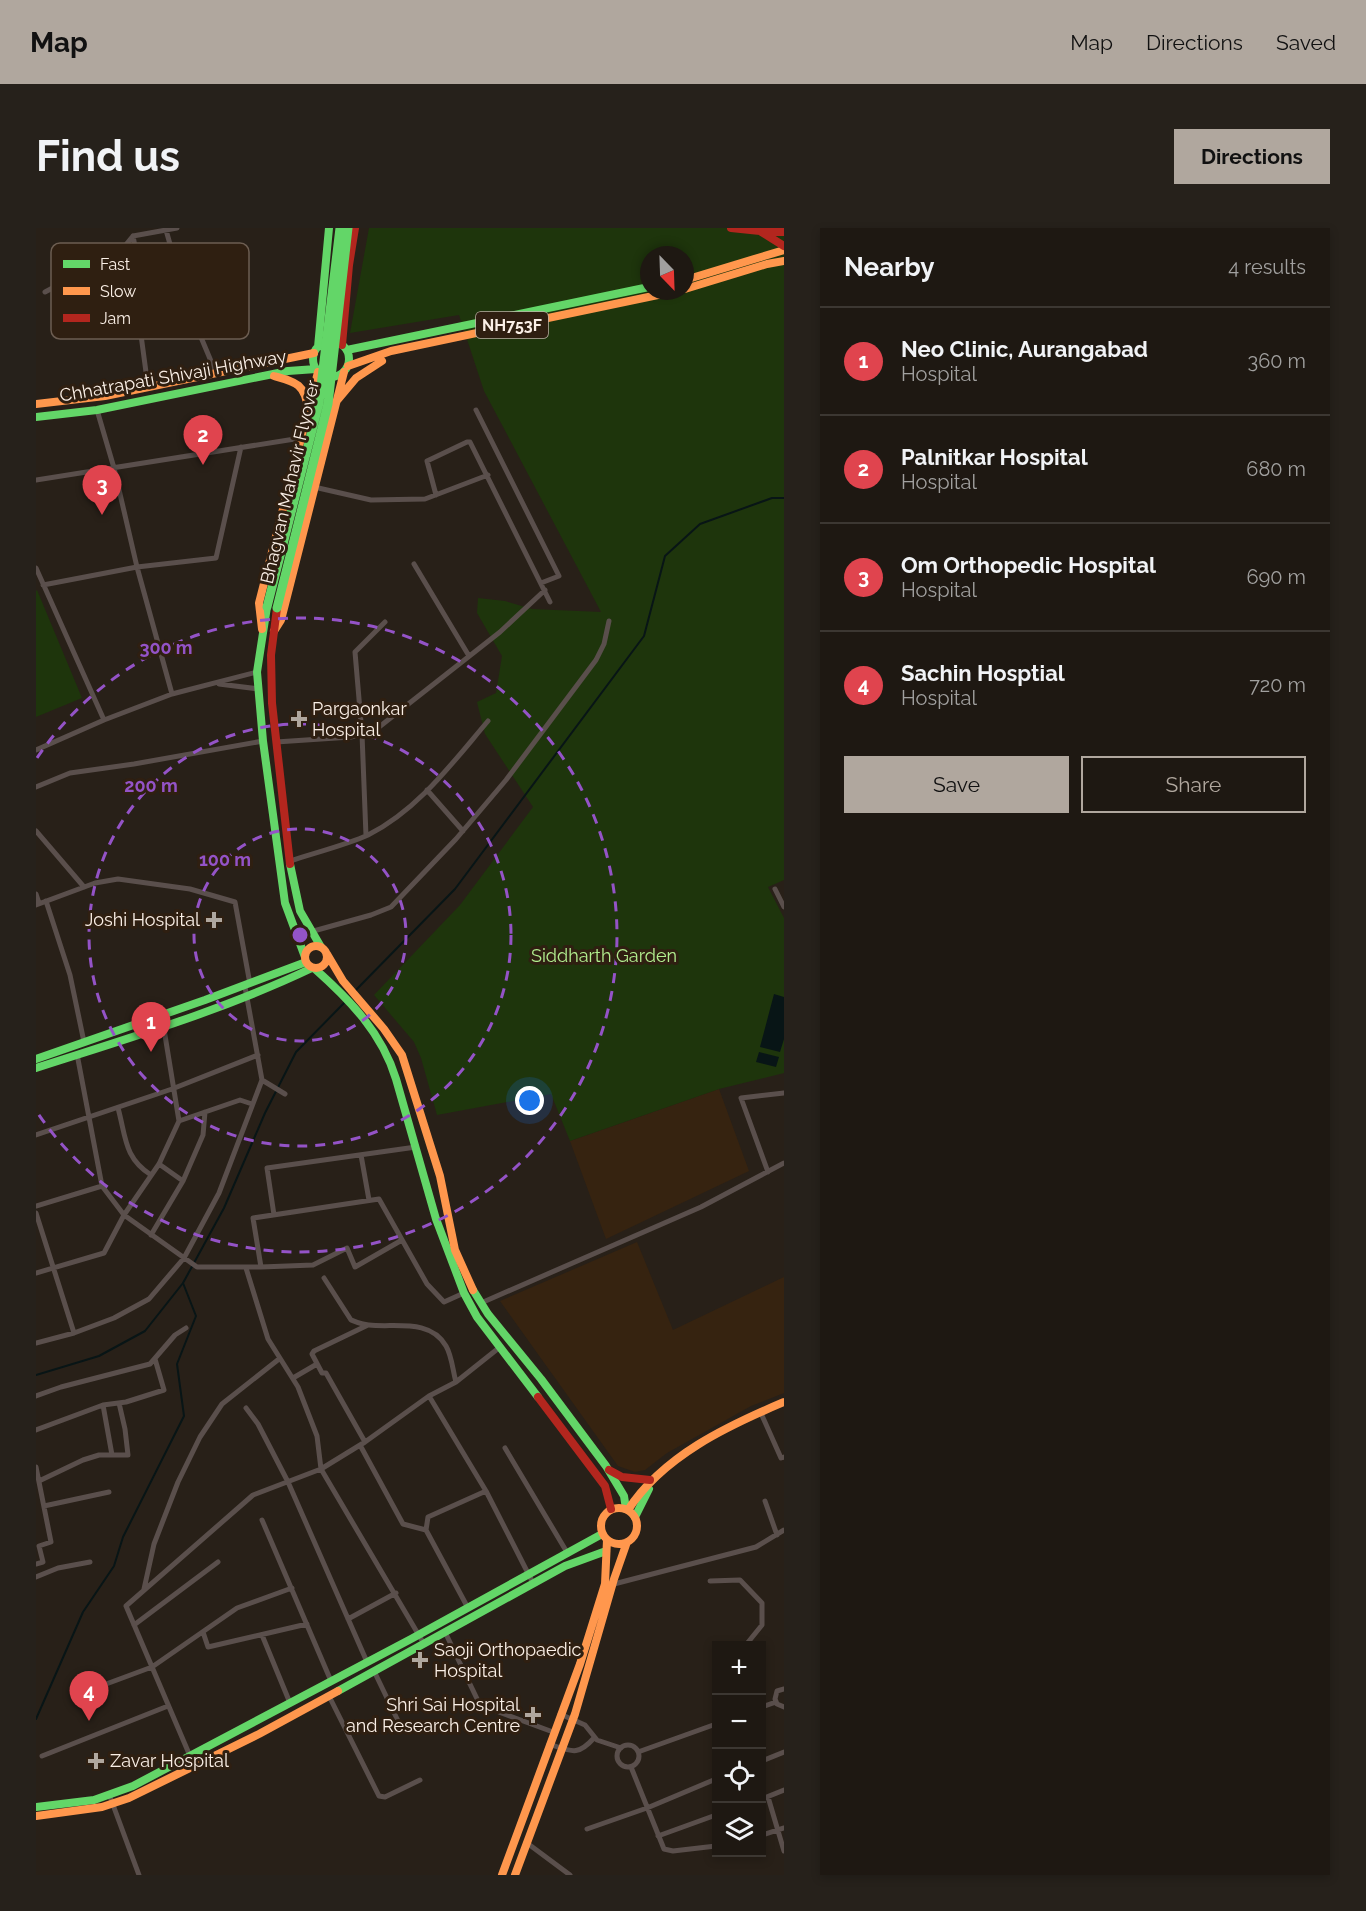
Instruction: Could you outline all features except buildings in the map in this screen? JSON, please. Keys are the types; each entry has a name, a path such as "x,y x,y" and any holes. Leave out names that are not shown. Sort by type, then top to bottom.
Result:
{"main road":[{"path":"329,228 313,361 317,371 259,603 266,634 276,741 296,899 309,932 324,950 335,979"},
{"name":"Bhagvan Mahavir Flyover","path":"266,634 319,403 340,228"},
{"name":"Bhagvan Mahavir Flyover","path":"272,608 328,404 348,228"},
{"path":"355,228 349,265 345,347 350,358 335,403 281,620 266,634 257,672 263,741 285,903 309,964 335,979 359,1006 392,1036 402,1055 440,1176 455,1250 470,1284 481,1303 609,1470 624,1496 637,1529 627,1542 617,1567 583,1691 515,1875"},
{"path":"732,228 784,232"},
{"path":"760,231 784,248"},
{"path":"694,278 784,248"},
{"path":"694,286 784,261"},
{"name":"NH753F","path":"316,350 330,341 345,347 640,289"},
{"name":"NH753F","path":"317,371 331,377 391,351 640,299"},
{"path":"335,403 349,382 369,366 418,345"},
{"name":"Chhatrapati Shivaji Highway","path":"36,404 105,396 148,388 316,350"},
{"name":"Chhatrapati Shivaji Highway","path":"36,417 97,410 270,375 317,371"},
{"path":"270,375 293,380 302,386 307,395 308,409"},
{"path":"309,964 310,948 324,950"},
{"path":"36,1068 247,988 287,980 309,964 325,964 324,950"},
{"path":"359,1006 390,1059 441,1237 464,1293 477,1317 604,1486 611,1509"},
{"path":"36,1059 84,1042 162,1022"},
{"path":"630,1512 631,1503 650,1480 677,1458 760,1411 784,1402"},
{"path":"609,1470 622,1477 650,1480"},
{"path":"630,1512 644,1497 660,1472"},
{"path":"611,1509 630,1512"},
{"path":"502,1875 579,1664 605,1584 606,1551 601,1523 603,1517 611,1509"},
{"path":"36,1807 129,1798 260,1734 445,1632 568,1554 605,1537"},
{"path":"605,1537 616,1544 627,1542"},
{"path":"36,1816 102,1807 134,1786 468,1608 531,1579 606,1551"}],"street":[{"path":"127,243 133,236 177,228"},
{"path":"166,230 170,243"},
{"path":"133,236 134,243"},
{"path":"45,292 51,289"},
{"path":"142,339 148,388"},
{"path":"202,339 216,374"},
{"path":"97,410 172,694"},
{"path":"476,410 559,576 541,583"},
{"path":"36,480 301,438"},
{"path":"436,495 427,461 471,442 550,602"},
{"path":"43,585 137,567 216,558 241,447"},
{"path":"314,487 371,500 425,499 488,475"},
{"path":"414,564 468,656"},
{"path":"36,568 104,720"},
{"path":"276,741 351,737 374,731 500,632 545,590"},
{"path":"366,836 362,734 355,652 385,621"},
{"path":"309,932 371,915 391,907 463,831 506,780 596,660 604,644 609,621"},
{"path":"36,750 104,720 172,694 257,672"},
{"path":"217,684 259,689"},
{"path":"290,861 366,836 382,827 436,782 488,721"},
{"path":"36,787 70,773 263,741"},
{"path":"427,790 463,831"},
{"path":"36,831 84,887"},
{"path":"36,843 43,839"},
{"path":"36,894 38,904 84,887 118,879 190,889 235,902 262,1080 219,1193 184,1258 149,1299 114,1318 74,1333 36,1343"},
{"path":"775,889 784,907"},
{"path":"46,901 70,975 84,1042"},
{"path":"36,1273 104,1252 123,1215 159,1164 179,1121 162,1022"},
{"path":"77,1054 102,1186 123,1215 196,1267 246,1268 313,1265 347,1248 355,1267 402,1240"},
{"path":"36,1135 172,1089 258,1055"},
{"path":"262,1080 285,1094"},
{"path":"768,1172 741,1098 784,1093"},
{"path":"179,1121 240,1100 252,1104"},
{"path":"118,1108 130,1157 138,1167 151,1175"},
{"path":"151,1235 183,1181 203,1135 205,1112"},
{"path":"274,1215 267,1168 417,1147"},
{"path":"361,1155 369,1200"},
{"path":"481,1303 701,1207 784,1163"},
{"path":"159,1164 183,1181"},
{"path":"36,1206 102,1186"},
{"path":"261,1267 253,1218 379,1198 427,1284 444,1302 464,1293"},
{"path":"36,1213 74,1333"},
{"path":"246,1268 268,1339 293,1378 317,1436 321,1469 424,1644"},
{"path":"324,1278 351,1320 368,1325 393,1324 422,1327 437,1336 447,1346 456,1382"},
{"path":"368,1325 312,1354 322,1373 326,1373 403,1524 426,1530"},
{"path":"36,1396 150,1364 175,1335 186,1328"},
{"path":"190,1756 126,1606 253,1495 321,1469 363,1444 429,1396 456,1382 500,1347"},
{"path":"36,1430 103,1405 119,1403 164,1390 155,1359"},
{"path":"143,1591 154,1544 178,1482 200,1437 222,1404 279,1359"},
{"path":"293,1378 318,1364"},
{"path":"429,1396 486,1491 531,1579"},
{"path":"39,1481 99,1455 128,1455 119,1403"},
{"path":"103,1405 112,1455"},
{"path":"246,1408 258,1424 288,1482 367,1662"},
{"path":"760,1411 783,1457 784,1465"},
{"path":"505,1448 568,1554"},
{"path":"36,1467 51,1542 39,1546 43,1562 36,1564"},
{"path":"468,1608 426,1530 428,1517 486,1491"},
{"path":"44,1506 109,1492"},
{"path":"765,1501 777,1535"},
{"path":"262,1520 331,1681"},
{"path":"614,1584 756,1547 784,1530"},
{"path":"36,1577 58,1568 90,1562"},
{"path":"134,1625 218,1562"},
{"path":"710,1581 740,1580 762,1603 762,1625 749,1641"},
{"path":"90,1690 152,1667 237,1608 291,1588"},
{"path":"348,1618 396,1593"},
{"path":"203,1632 208,1647 307,1624"},
{"path":"445,1632 480,1705 553,1732"},
{"path":"262,1635 290,1703"},
{"path":"374,1671 400,1725"},
{"path":"776,1702 776,1693 784,1689"},
{"path":"328,1696 379,1796 383,1797 420,1780"},
{"path":"776,1702 784,1707"},
{"path":"766,1706 776,1702"},
{"path":"42,1756 168,1706"},
{"path":"560,1714 585,1725 594,1738 621,1748 631,1746 638,1752"},
{"path":"638,1752 712,1726"},
{"path":"549,1744 580,1750 594,1738"},
{"path":"621,1748 618,1754 619,1761 624,1766 631,1767 637,1763 638,1752"},
{"path":"766,1759 784,1752"},
{"path":"631,1767 662,1846 668,1850 712,1846"},
{"path":"587,1829 647,1808 712,1781"},
{"path":"766,1798 784,1790"},
{"path":"111,1799 139,1875"},
{"path":"766,1800 781,1829 784,1851"},
{"path":"658,1836 712,1817"},
{"path":"766,1834 781,1829"},
{"path":"527,1843 570,1875"}],"shaded area":[{"path":"774,994 784,997 784,1039 780,1052 760,1047"},
{"path":"759,1052 779,1057 776,1067 756,1062"},
{"path":"719,1089 749,1171 606,1239 570,1141"},
{"path":"637,1242 673,1330 784,1277 784,1393 751,1406 667,1453 645,1470 635,1472 618,1466 500,1301"}],"green space":[{"name":"Siddharth Garden","path":"369,228 784,228 784,880 768,887 784,918 784,1073 719,1089 570,1141 551,1094 437,1115 421,1058 414,1042 374,995 460,905 533,807 485,734 477,702 496,693 502,656 477,613 478,598 505,601 532,609 601,612 484,391 459,315 350,333"},
{"path":"36,591 82,698 36,717"}],"waterway":[{"path":"354,992 455,889 644,636 665,556 700,524 772,498 784,498"},
{"path":"36,1719 83,1612 114,1566 123,1537 184,1416 177,1364 196,1316 183,1283 224,1208 265,1113 296,1052 346,1001"},
{"path":"36,1375 99,1356 145,1331 183,1283"}],"traffic: fast":[{"path":"318,347 329,228"},
{"path":"267,607 319,403 340,228"},
{"path":"277,608 328,404 348,228"},
{"path":"347,350 640,289"},
{"path":"331,341 344,346 349,359 344,372 331,377 318,372 313,359 318,346 331,341"},
{"path":"36,417 97,410 288,371 316,369"},
{"path":"267,607 257,672 263,741 285,903 305,957"},
{"path":"290,864 300,911 321,947"},
{"path":"36,1059 306,962"},
{"path":"36,1068 211,1010 312,968"},
{"path":"315,969 363,1018 390,1062 436,1219 464,1293 477,1317 538,1397"},
{"path":"473,1290 488,1314 541,1379 606,1466 624,1496 626,1509"},
{"path":"635,1517 649,1489"},
{"path":"36,1807 94,1800 133,1786 411,1639 602,1534"},
{"path":"338,1691 565,1566 606,1551"}],"traffic: slow":[{"path":"694,277 784,250"},
{"path":"694,286 784,261"},
{"path":"348,366 391,351 640,299"},
{"path":"36,404 105,396 314,353"},
{"path":"335,403 356,378 382,361"},
{"path":"262,629 259,603 318,372"},
{"path":"274,631 281,620 344,372"},
{"path":"274,376 298,385 305,394 308,409"},
{"path":"316,946 324,949 327,957 324,965 316,968 308,965 305,957 308,949 316,946"},
{"path":"327,954 343,981 384,1029 402,1055 440,1176 455,1250 473,1290"},
{"path":"628,1510 642,1491 678,1458 719,1432 784,1402"},
{"path":"619,1508 632,1513 637,1526 632,1539 619,1544 606,1539 601,1526 606,1513 619,1508"},
{"path":"502,1875 580,1664 605,1584 607,1540"},
{"path":"515,1875 575,1714 627,1542"},
{"path":"36,1816 102,1807 129,1798 259,1734 338,1691"}],"traffic: jam":[{"path":"342,345 349,265 355,228"},
{"path":"731,228 760,231 784,246"},
{"path":"760,231 784,232"},
{"path":"277,608 271,655 272,703 290,864"},
{"path":"538,1397 605,1486 611,1509"},
{"path":"609,1470 622,1477 650,1480"}],"place":[{"name":"Palnitkar Hospital","path":"203,465"},
{"name":"Om Orthopedic Hospital","path":"102,515"},
{"name":"Pargaonkar Hospital","path":"299,719"},
{"name":"Joshi Hospital","path":"214,920"},
{"name":"Neo Clinic, Aurangabad","path":"151,1052"},
{"name":"Saoji Orthopaedic Hospital","path":"420,1660"},
{"name":"Shri Sai Hospital and Research Centre","path":"533,1715"},
{"name":"Sachin Hosptial","path":"89,1721"},
{"name":"Zavar Hospital","path":"96,1761"}]}
